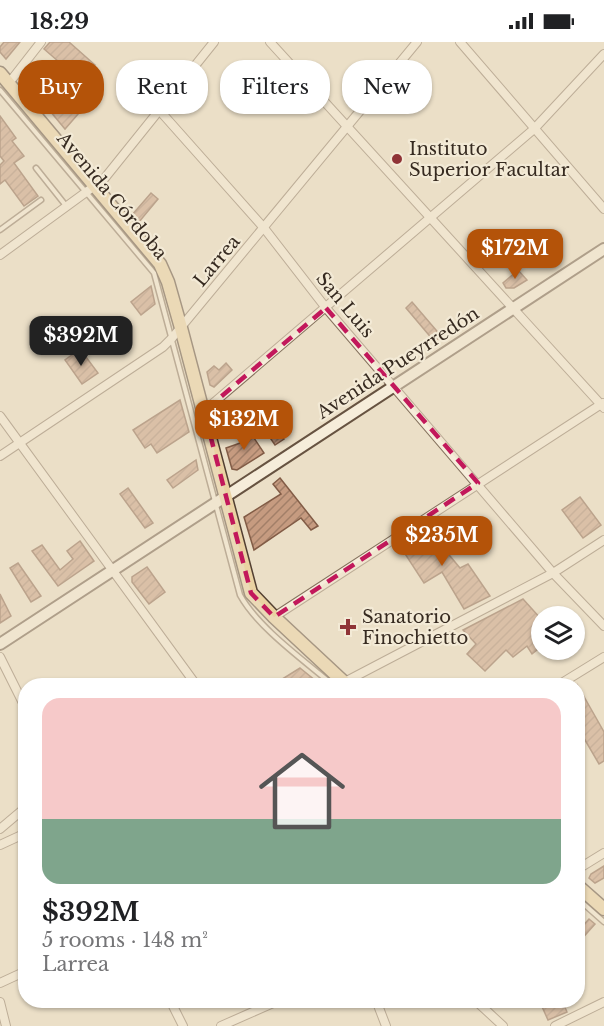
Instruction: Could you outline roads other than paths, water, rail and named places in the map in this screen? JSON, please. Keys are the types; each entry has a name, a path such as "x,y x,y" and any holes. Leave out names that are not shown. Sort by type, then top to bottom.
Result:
{"main road":[{"name":"Avenida Córdoba","path":"0,73 3,88 91,190 160,264 168,282 177,333 220,500 251,593 334,678"},
{"name":"Avenida Pueyrredón","path":"0,644 604,249"},
{"path":"585,892 604,909"}],"street":[{"path":"3,88 41,42"},
{"path":"200,60 214,42"},
{"path":"270,42 512,309 603,405 478,483 274,617"},
{"name":"Larrea","path":"0,456 163,347 348,128 417,42"},
{"path":"460,42 604,208"},
{"path":"199,415 534,129 604,54"},
{"path":"0,255 105,179 158,114"},
{"name":"San Luis","path":"163,114 264,228 326,308 553,573 604,626"},
{"path":"0,416 191,678"},
{"path":"354,678 553,573 604,540"},
{"path":"0,657 18,693"},
{"path":"570,678 604,657"},
{"path":"0,829 18,814"},
{"path":"0,836 4,843 18,837"},
{"path":"585,864 604,853"},
{"path":"0,983 18,975"},
{"path":"0,1002 6,1026"},
{"path":"555,1026 604,1002"},
{"path":"174,1008 183,1026"},
{"path":"221,1026 262,1008"},
{"path":"379,1008 386,1026"},
{"path":"484,1008 503,1026"}],"lane":[{"path":"36,168 67,207"},
{"path":"0,230 41,200"},
{"name":"Avenida Córdoba","path":"220,500 240,595 245,604 270,631 332,678"},
{"path":"585,905 604,922"}],"place":[{"name":"Instituto Superior Facultar","path":"397,159"},
{"name":"Sanatorio Finochietto","path":"348,627"}]}
